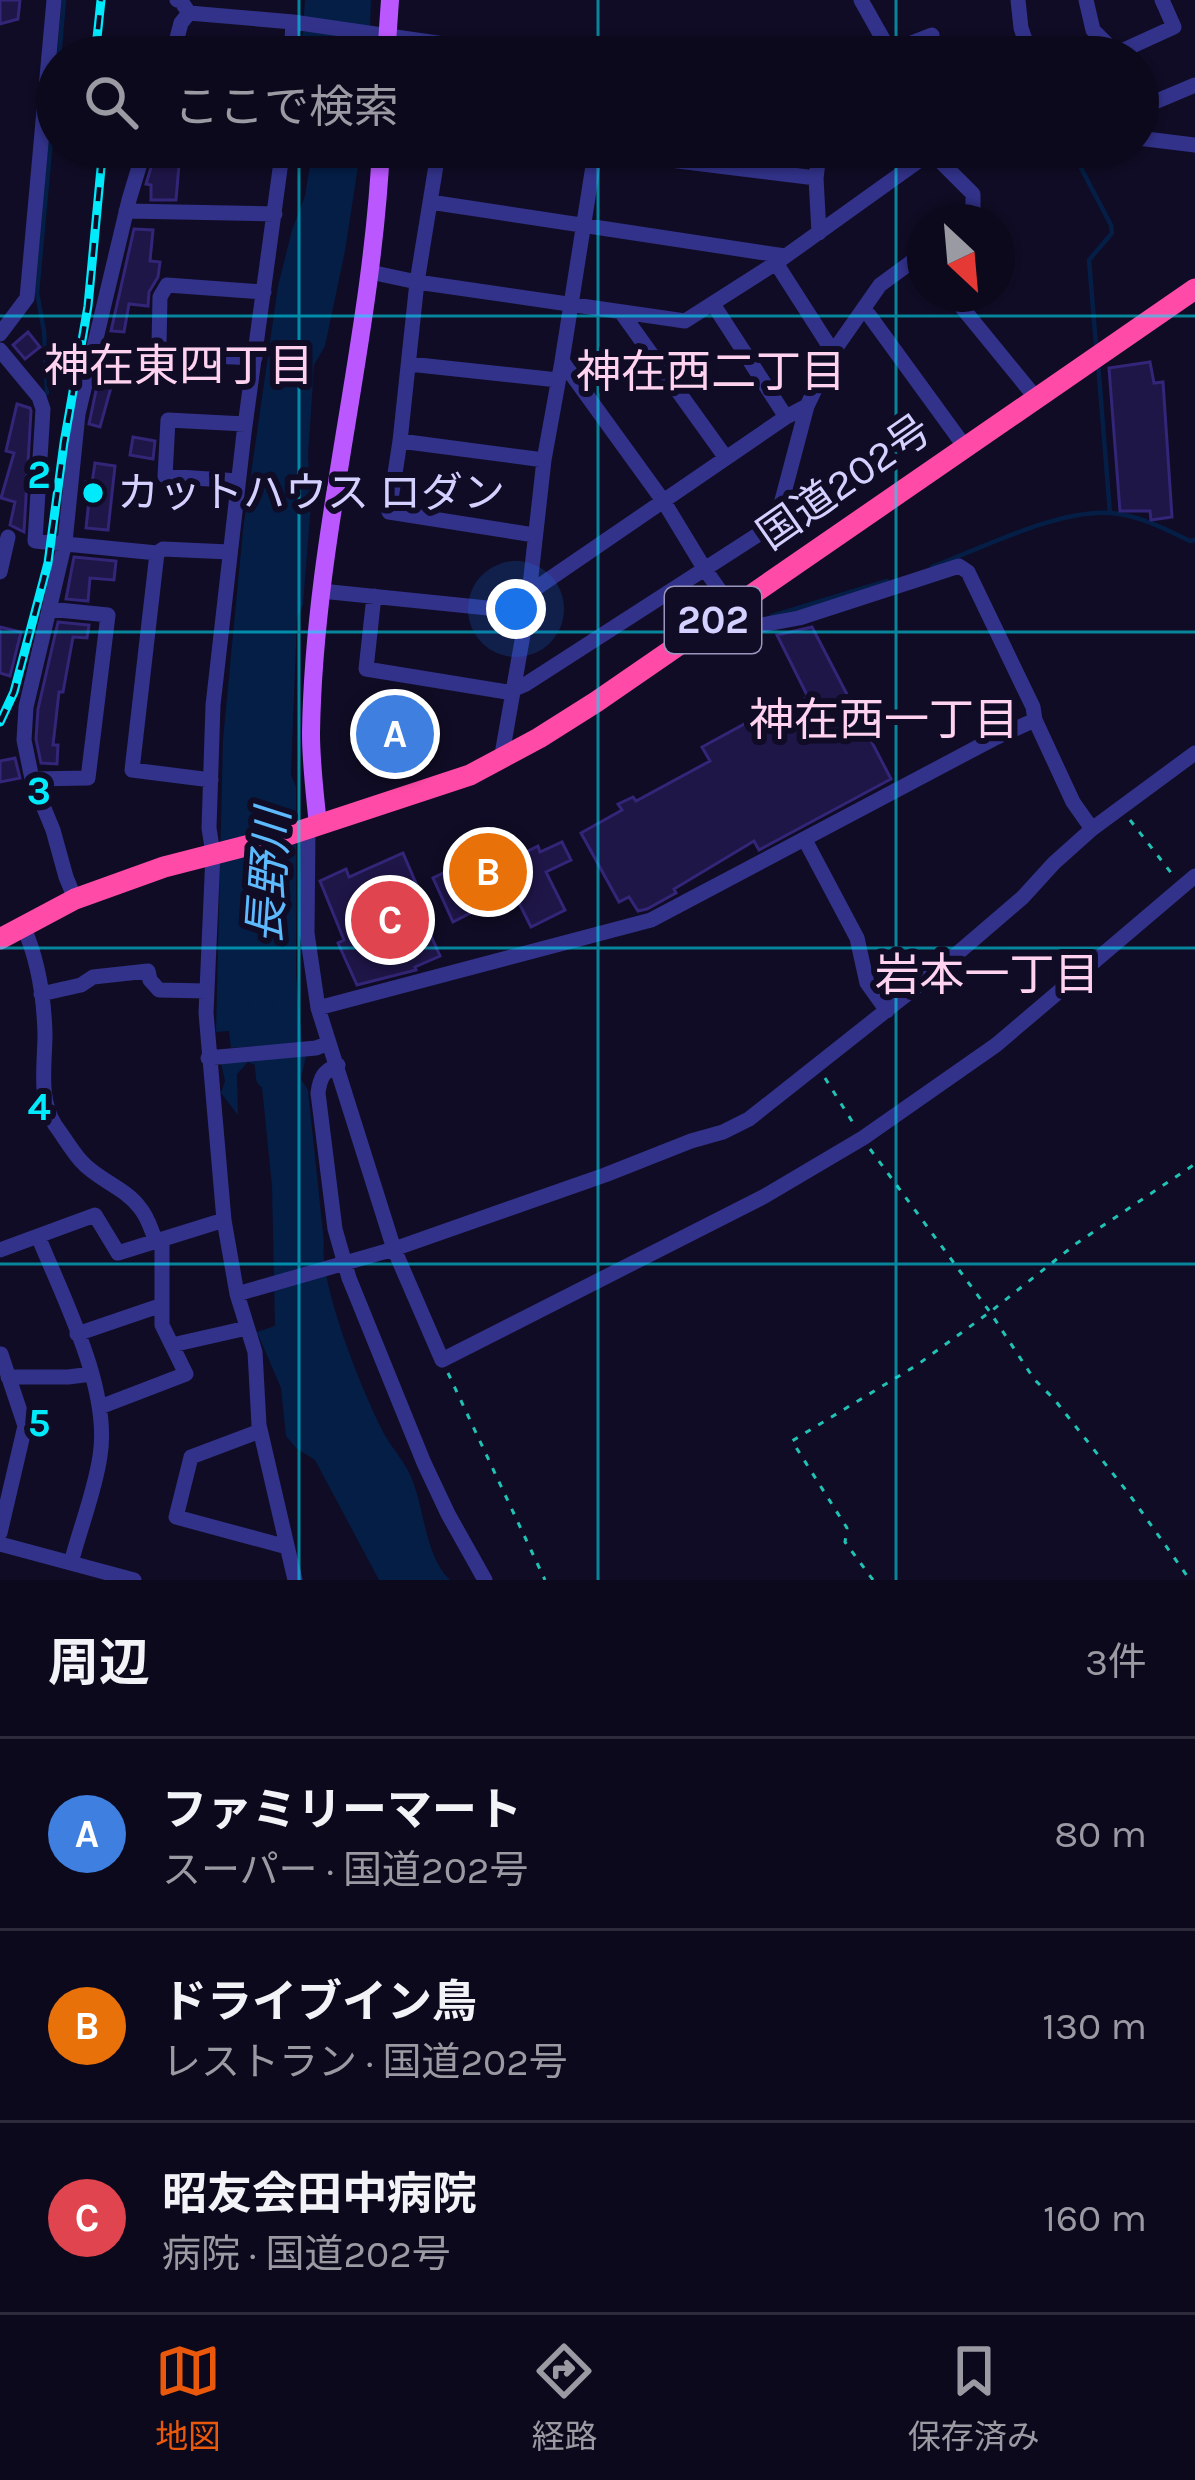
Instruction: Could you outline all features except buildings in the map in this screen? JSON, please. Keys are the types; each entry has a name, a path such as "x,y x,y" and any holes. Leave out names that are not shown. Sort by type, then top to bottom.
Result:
{"highway":[{"name":"国道202号","path":"0,939 75,899 164,867 313,827 470,775 501,760 596,702 1195,289"}],"main road":[{"path":"387,35 390,0"},
{"path":"313,827 311,733 321,591 370,272 379,168"}],"street":[{"path":"51,36 54,0"},
{"path":"861,0 882,36"},
{"path":"1018,0 1024,36"},
{"path":"1086,0 1093,30 1099,36"},
{"path":"1156,36 1174,27 1162,0"},
{"path":"183,7 394,36"},
{"path":"292,22 292,36"},
{"path":"928,36 932,34"},
{"path":"1159,100 1195,85"},
{"path":"1159,141 1195,145"},
{"path":"0,334 27,298 39,168"},
{"path":"75,899 32,779 24,740 26,707 65,542 78,414 139,168"},
{"path":"280,168 213,705 209,828 221,853 207,991 208,1058 224,1220 255,1352 260,1430 295,1580"},
{"path":"436,168 389,512 534,536"},
{"path":"501,760 592,168"},
{"path":"740,168 816,178"},
{"path":"817,168 819,233"},
{"path":"370,272 686,321 909,168"},
{"path":"947,168 974,194 974,204"},
{"path":"430,202 780,260"},
{"path":"126,211 275,214"},
{"path":"780,260 833,352"},
{"path":"374,596 366,668 507,692 526,684 776,523 807,406 833,352 880,285 907,267"},
{"path":"255,358 168,354 159,345 160,297 167,285 264,292"},
{"path":"713,304 787,417"},
{"path":"862,310 964,447"},
{"path":"621,312 727,458"},
{"path":"966,312 1036,398"},
{"path":"0,351 39,397 43,409 35,541"},
{"path":"562,362 664,502 746,628 799,618 959,566 968,572 1073,802 1092,829"},
{"path":"409,364 558,380"},
{"path":"529,593 807,406"},
{"path":"238,481 165,476 168,420 245,424"},
{"path":"400,441 544,460"},
{"path":"0,572 4,536 157,554"},
{"path":"211,780 132,770 157,554 163,549 229,553"},
{"path":"321,591 526,612"},
{"path":"32,779 88,778 108,615 49,609"},
{"path":"318,1008 651,920 1035,720"},
{"path":"240,1294 394,1249 749,1120 1023,897 1092,829 1195,753"},
{"path":"313,827 307,933 318,1008 394,1249 442,1360 763,1197 862,1138 996,1045 1189,881"},
{"path":"805,840 856,938 867,983 887,1011"},
{"path":"23,926 32,945 41,994 48,1106 82,1163 137,1203 159,1240 162,1324 185,1374 100,1407"},
{"path":"41,994 81,985 93,976 148,970 149,980 159,990 207,991"},
{"path":"208,1058 329,1043"},
{"path":"338,1065 326,1069 318,1093 335,1229 362,1313 424,1463 485,1580"},
{"path":"0,1250 95,1215 118,1253 224,1220"},
{"path":"38,1235 92,1374 100,1407 101,1454 70,1563"},
{"path":"77,1334 162,1305"},
{"path":"172,1345 247,1328"},
{"path":"0,1354 26,1426 0,1533"},
{"path":"8,1377 92,1374"},
{"path":"260,1430 191,1457 176,1517 287,1547"},
{"path":"0,1544 134,1580"}],"path":[{"path":"1122,809 1163,866 1189,881"},
{"path":"818,1066 862,1138 991,1312 1034,1379 1129,1493 1190,1580"},
{"path":"874,1580 845,1542 848,1528 792,1441 917,1365 1077,1243 1195,1164"},
{"path":"442,1360 545,1580"}],"water":[{"path":"305,0 371,0 370,36 302,36"},
{"path":"310,168 358,168 325,346 314,365 308,456 311,504 303,605 297,618 291,775 296,787 296,974 302,1043 275,1046 273,1028 256,1030 256,1046 231,1048 229,1031 216,1032 223,739 243,530 278,286"},
{"path":"306,1056 301,1079 308,1090 324,1261 335,1312 377,1419 411,1477 435,1559 450,1580 379,1580 315,1460 286,1436 281,1388 257,1332 275,1326 272,1186 260,1067 248,1062 237,1074 238,1115 221,1093 225,1081 221,1063"}],"waterway":[{"path":"61,36 64,0"},
{"path":"47,393 37,293 48,168"},
{"path":"1081,168 1112,233 1089,260 1096,345"},
{"path":"1098,363 1110,513"},
{"path":"932,567 1020,531 1090,513 1132,517 1195,540"},
{"path":"772,616 887,581"},
{"name":"長野川","path":"260,998 268,1077"}],"railway":[{"path":"97,36 101,0"},
{"path":"0,722 14,692 48,563 88,306 101,168"}],"place":[{"name":"カットハウス ロダン","path":"93,493"},
{"name":"ファミリーマート","path":"395,734"},
{"name":"ドライブイン鳥","path":"488,872"},
{"name":"昭友会田中病院","path":"390,920"}],"district":[{"name":"神在東四丁目","path":"179,366"},
{"name":"神在西二丁目","path":"711,372"},
{"name":"神在西一丁目","path":"884,720"},
{"name":"岩本一丁目","path":"987,975"}]}
